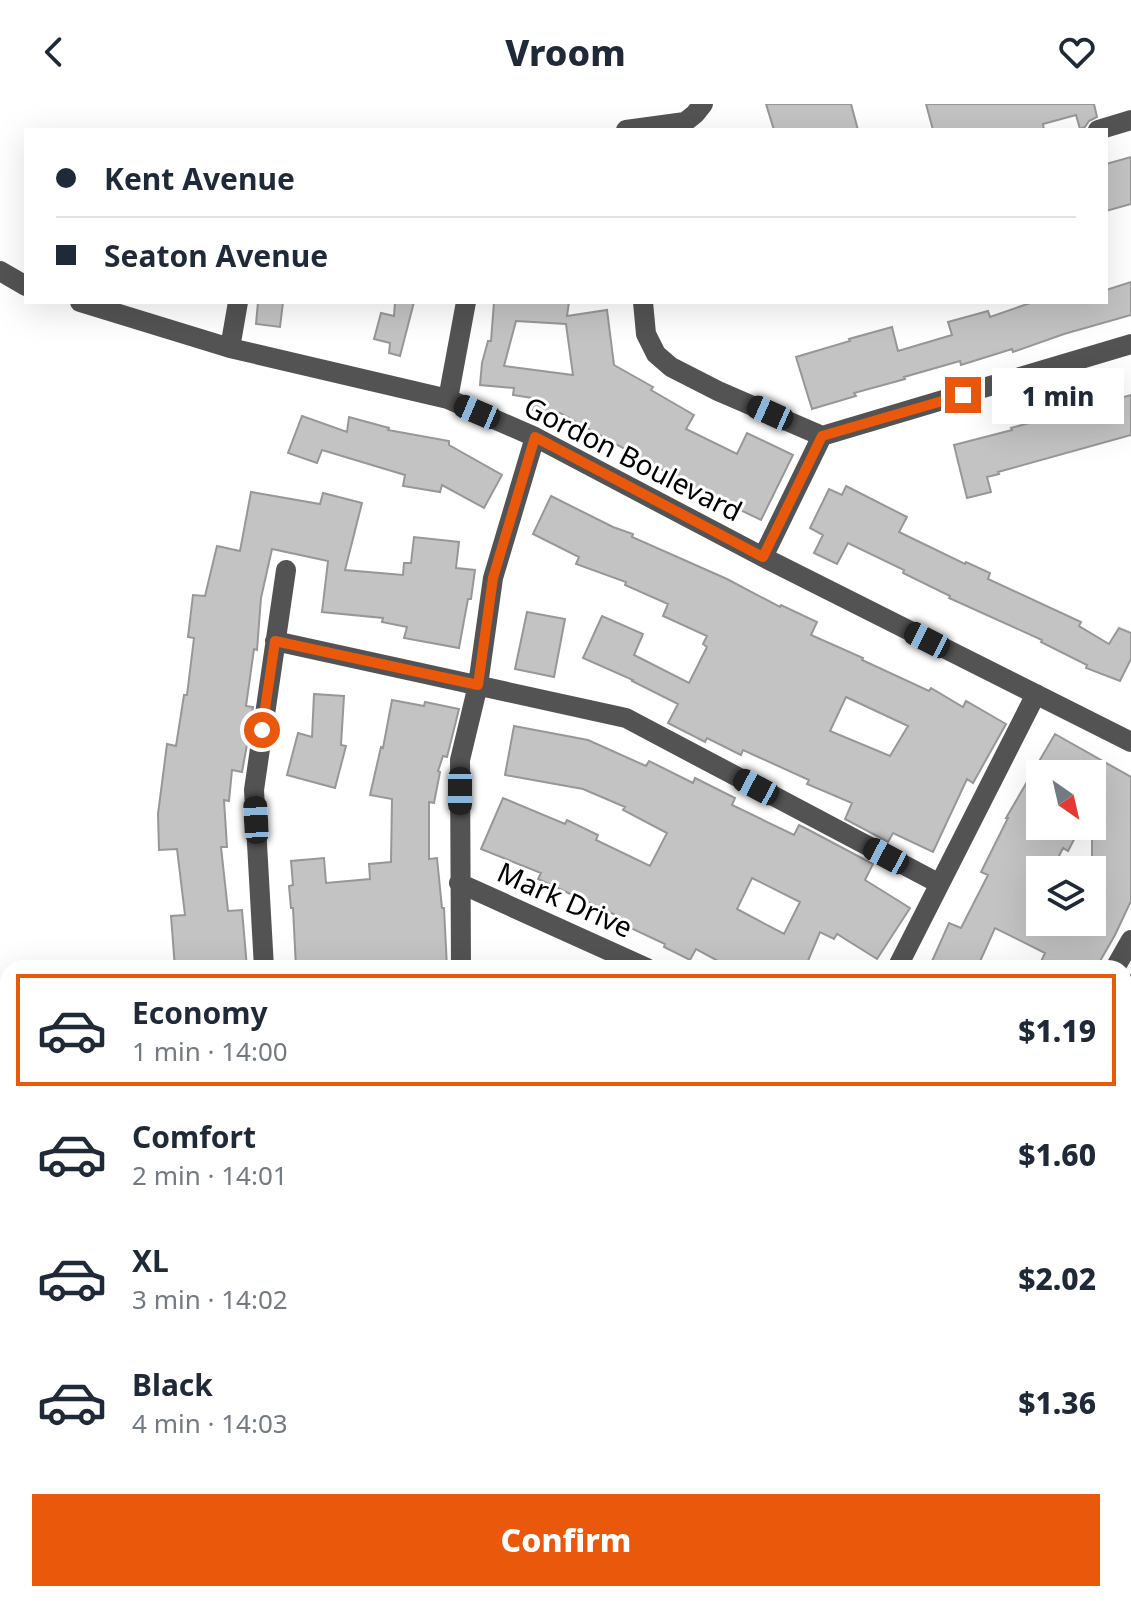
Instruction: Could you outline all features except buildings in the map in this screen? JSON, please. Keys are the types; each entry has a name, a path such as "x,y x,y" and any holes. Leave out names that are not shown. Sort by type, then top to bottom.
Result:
{"street":[{"path":"641,128 685,122 703,104"},
{"path":"1105,128 1131,120"},
{"path":"0,271 24,285"},
{"name":"Gordon Boulevard","path":"87,304 230,348 448,399 535,437 763,557 1131,742"},
{"path":"230,348 238,304"},
{"path":"448,399 466,304"},
{"path":"643,304 646,334 656,354 671,367 822,436 1131,344"},
{"path":"763,557 822,436"},
{"path":"461,960 460,760 478,685 493,578 535,437"},
{"path":"264,960 254,790 286,570"},
{"path":"275,641 626,718 938,883"},
{"path":"901,960 1036,694"},
{"name":"Mark Drive","path":"459,883 630,960"},
{"path":"1120,960 1131,940"}],"route":[{"path":"262,730 275,641 478,685 493,578 535,437 763,557 822,436 963,395"}]}
